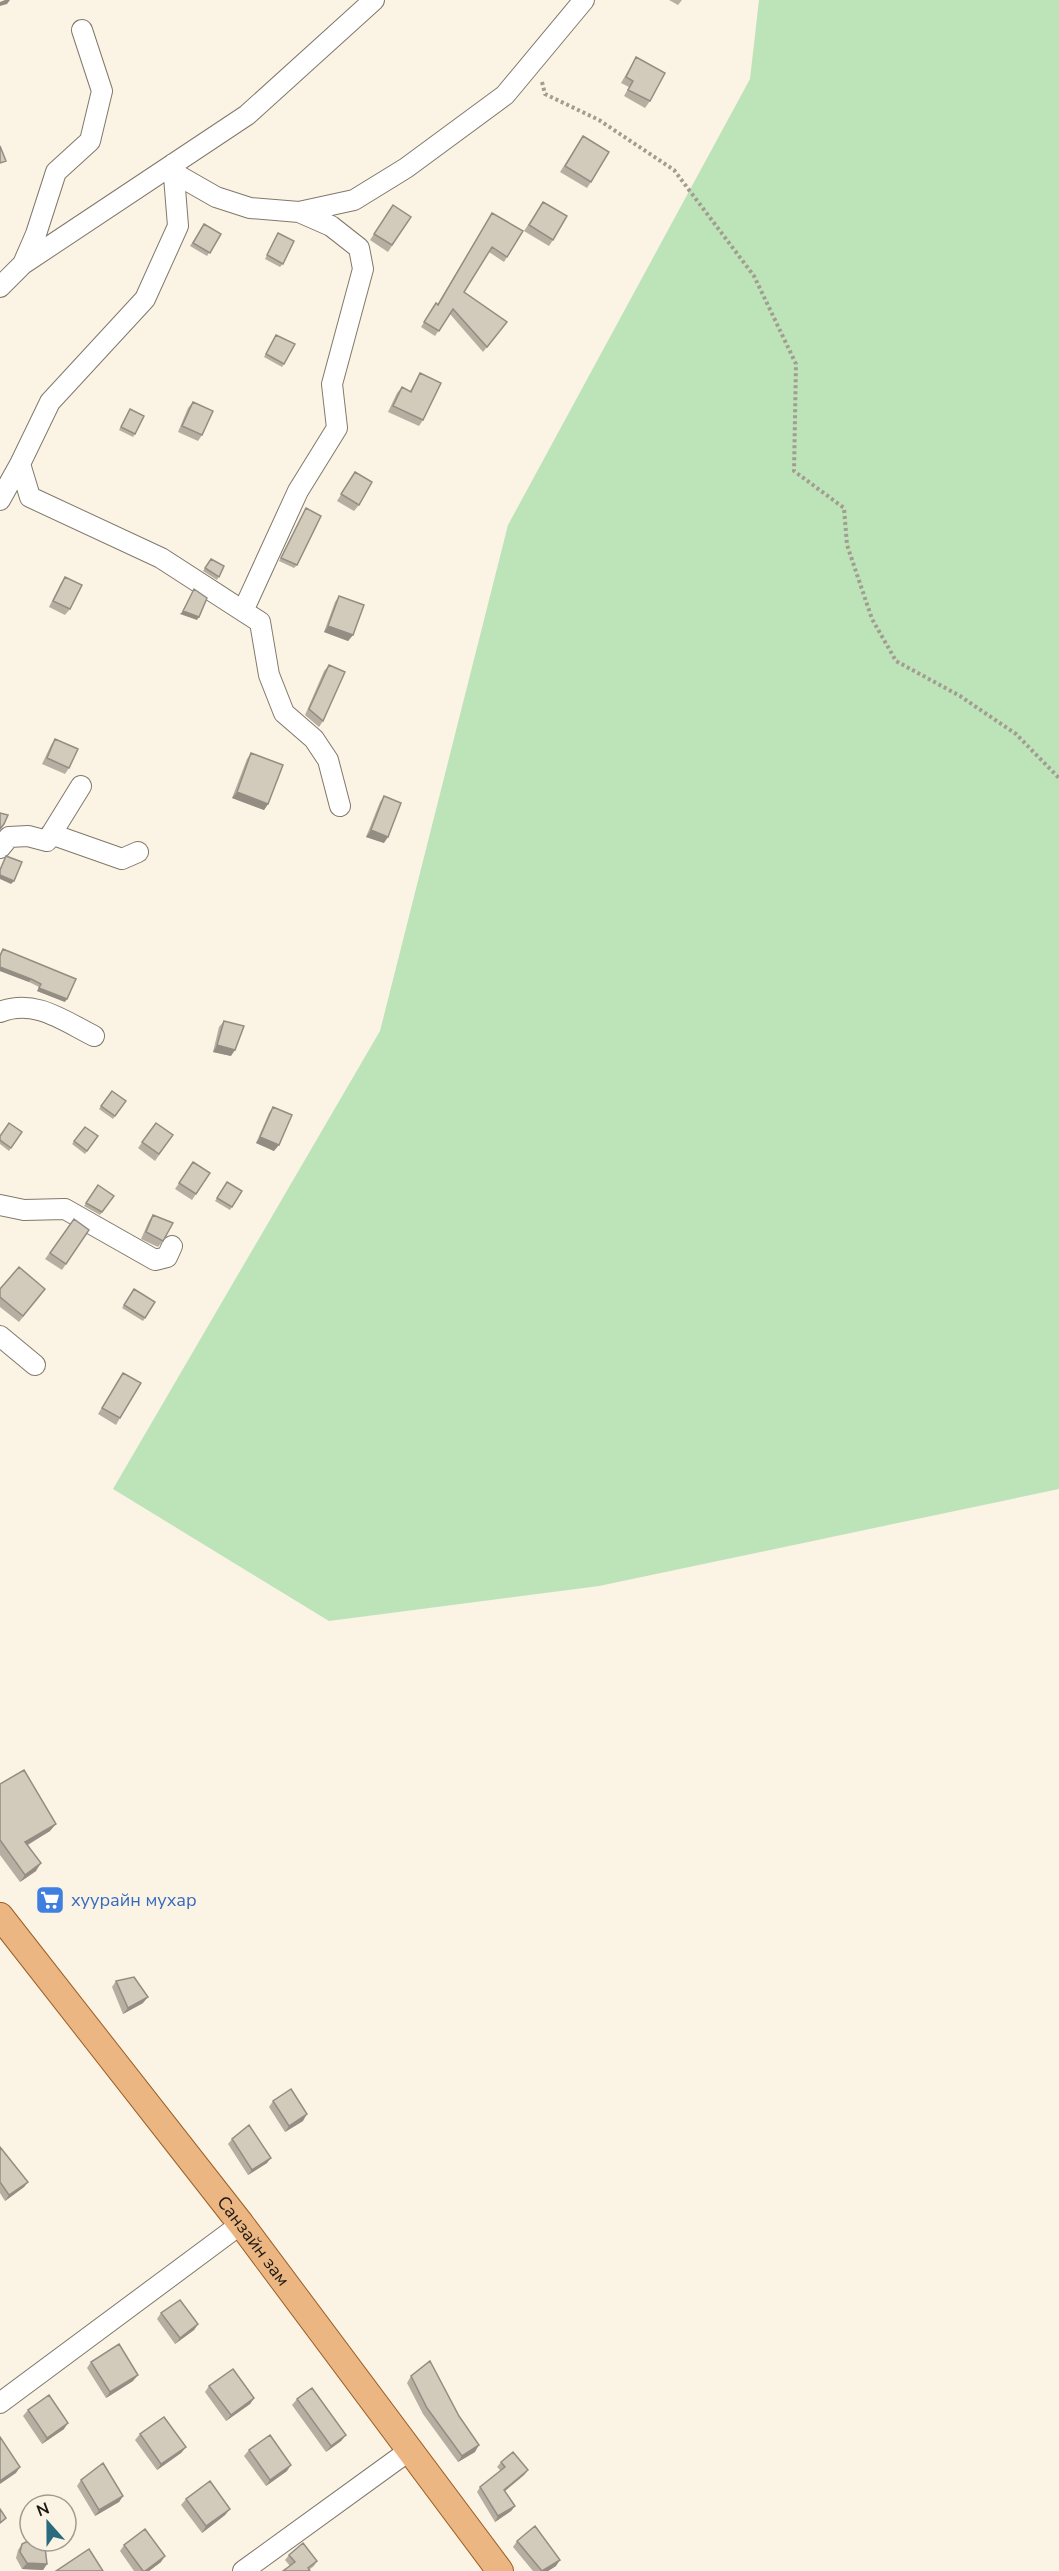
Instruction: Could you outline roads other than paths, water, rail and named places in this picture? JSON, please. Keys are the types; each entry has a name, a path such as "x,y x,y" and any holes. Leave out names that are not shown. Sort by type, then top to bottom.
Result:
{"main road":[{"name":"Санзайн зам","path":"0,1916 241,2224 500,2571"}],"street":[{"path":"0,287 23,264 173,169 247,115 374,0"},
{"path":"299,212 354,200 406,168 505,95 584,0"},
{"path":"23,264 49,198 56,172 90,141 93,131 102,91 82,30"},
{"path":"173,169 216,197 241,206 299,212 331,226 359,248 363,269 332,384 337,428 298,491 243,611"},
{"path":"0,500 21,464 50,402 145,299 178,226 173,169"},
{"path":"21,464 30,497 161,558 260,622 269,675 284,713 314,739 328,760 340,806"},
{"path":"0,848 9,837 28,836 47,841 81,786"},
{"path":"51,834 122,859 138,852"},
{"path":"0,1012 12,1007 41,1009 94,1036"},
{"path":"0,1204 24,1210 65,1209 155,1260 167,1257 172,1246"},
{"path":"0,1336 35,1365"},
{"path":"0,2403 241,2224"},
{"path":"243,2571 410,2450"}],"place":[{"name":"хуурайн мухар","path":"50,1900"}]}
